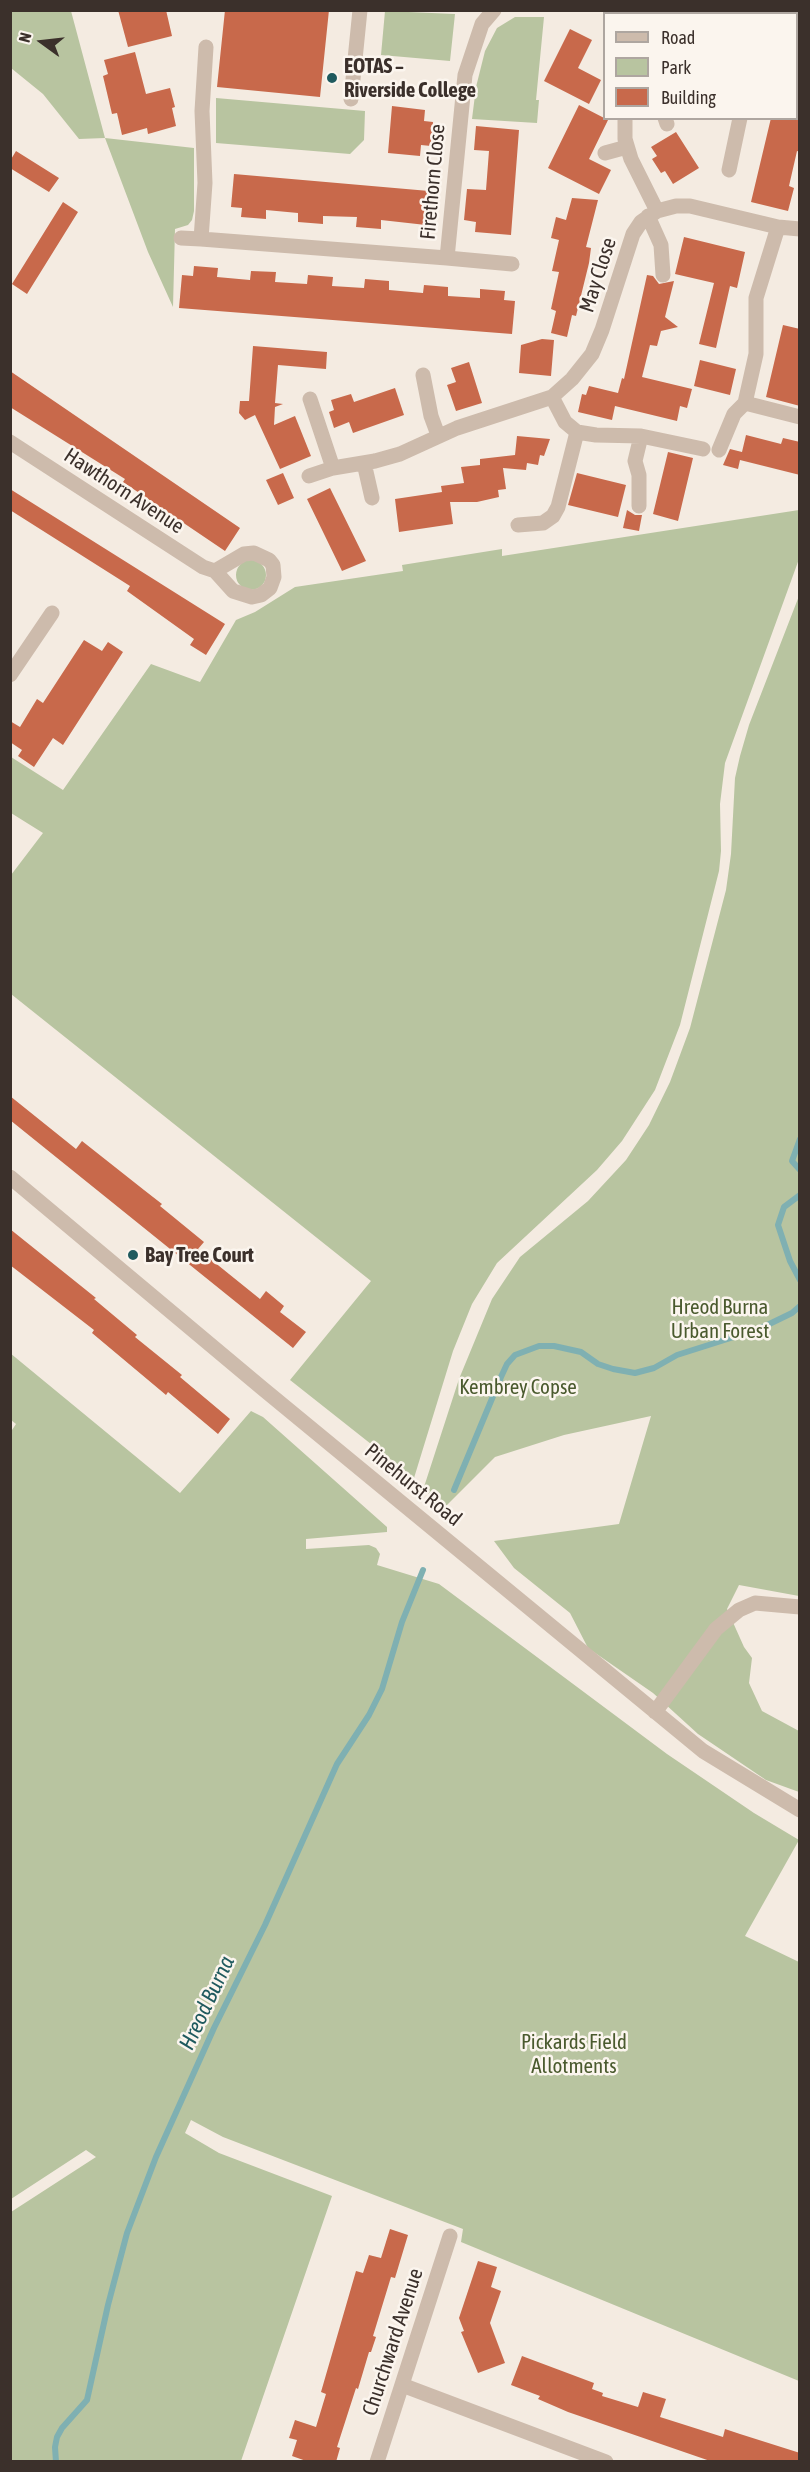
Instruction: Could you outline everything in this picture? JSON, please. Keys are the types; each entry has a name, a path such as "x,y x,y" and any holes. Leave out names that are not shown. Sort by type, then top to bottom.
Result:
{"street":[{"path":"351,99 360,10"},
{"path":"683,10 701,12"},
{"name":"Firethorn Close","path":"447,258 465,75 487,12"},
{"path":"201,239 205,183 202,111 206,47"},
{"path":"729,170 740,120"},
{"path":"625,123 627,147 661,245 663,274"},
{"path":"606,153 627,147"},
{"path":"652,214 676,206 690,206 778,227 800,229"},
{"name":"May Close","path":"309,476 333,468 364,463 407,451 438,435 552,398 581,369 595,348 629,243 637,228 652,214"},
{"path":"720,450 734,414 745,403 756,354 756,298 778,227"},
{"name":"Firethorn Close","path":"181,238 512,264"},
{"path":"423,375 430,416 438,435"},
{"path":"552,398 565,422 578,432 596,435 641,436 703,449"},
{"path":"310,399 333,468"},
{"path":"745,403 800,417"},
{"path":"518,525 543,523 553,516 558,507 578,432"},
{"path":"639,506 639,474 635,461 641,436"},
{"name":"Hawthorn Avenue","path":"10,442 203,567 215,572"},
{"path":"364,463 372,498"},
{"path":"10,675 52,613"},
{"name":"Pinehurst Road","path":"10,1177 703,1751 800,1810"},
{"path":"655,1712 716,1629 739,1610 755,1603 800,1607"},
{"name":"Churchward Avenue","path":"377,2462 450,2236"},
{"path":"402,2385 606,2462"}],"green space":[{"path":"11,11 71,11 105,138 79,139 43,94 11,68"},
{"path":"385,11 455,14 450,61 381,55"},
{"path":"515,17 544,17 536,100 539,100 537,123 472,119 476,87 485,51 497,28"},
{"path":"216,98 365,111 364,140 350,154 216,143"},
{"path":"105,138 194,148 194,211 188,225 175,229 173,307 148,252"},
{"path":"799,510 799,559 725,763 720,804 719,871 680,1025 655,1090 622,1141 597,1170 497,1263 472,1304 453,1351 414,1478 290,1380 371,1281 11,994 11,875 43,833 11,813 11,757 63,790 151,664 200,682 236,620 255,612 295,587 403,571 402,565 502,549 502,556"},
{"path":"251,560 262,564 266,575 262,586 251,590 240,586 236,575 240,564"},
{"path":"799,596 799,1596 739,1585 727,1609 744,1647 752,1658 749,1683 762,1711 799,1731 799,1792 766,1780 698,1734 653,1693 588,1648 570,1613 514,1568 494,1541 619,1524 651,1416 564,1435 495,1457 446,1506 423,1490 459,1379 492,1299 520,1257 588,1201 626,1160 649,1125 670,1082 690,1028 726,890 731,854 735,778 740,756 749,725"},
{"name":"Pickards Field Allotments","path":"10,1353 180,1493 251,1411 263,1417 387,1527 387,1532 306,1539 306,1549 369,1545 376,1548 380,1554 377,1565 439,1584 667,1754 754,1813 799,1840 745,1936 799,1962 799,2381 461,2242 463,2229 223,2137 191,2120 185,2133 219,2153 332,2196 241,2461 11,2461 11,2212 96,2157 86,2150 11,2199 10,1433 16,1424 11,1420"}],"building":[{"path":"118,10 166,10 172,36 128,47"},
{"path":"225,10 329,10 320,97 217,87"},
{"path":"570,29 592,40 578,68 601,80 589,104 544,81"},
{"path":"135,52 146,94 170,88 175,107 172,108 176,126 148,134 147,128 122,135 117,113 112,114 103,76 108,74 104,60"},
{"path":"579,105 603,117 603,120 608,120 589,159 611,170 599,194 548,168"},
{"path":"392,106 425,110 424,121 433,122 431,146 421,145 420,156 388,153"},
{"path":"800,118 800,152 797,151 789,186 794,188 788,211 751,202 771,120 798,120"},
{"path":"476,126 519,130 511,235 475,232 476,222 464,220 467,189 486,190 489,151 474,150"},
{"path":"676,132 699,168 673,184 665,171 661,173 652,159 657,156 651,147"},
{"path":"16,151 59,178 49,192 10,168 10,161"},
{"path":"234,174 429,191 426,225 381,220 381,229 356,227 357,217 323,216 323,224 298,222 298,213 266,210 266,219 241,217 242,208 231,207"},
{"path":"572,198 598,200 586,247 591,248 589,263 576,316 572,315 567,337 551,333 556,311 551,309 559,272 552,271 559,240 551,238 556,217 566,220"},
{"path":"63,202 78,212 27,294 12,284"},
{"path":"684,237 745,252 737,288 730,286 716,348 699,344 714,283 675,274"},
{"path":"194,266 218,268 217,277 250,280 251,271 276,272 275,282 307,284 308,275 333,277 332,286 364,288 365,279 389,281 389,290 423,293 424,285 448,287 448,296 480,298 480,289 505,291 504,300 515,301 512,334 179,308 182,275 193,276"},
{"path":"647,275 653,276 659,284 674,281 665,317 678,327 661,331 657,346 650,345 642,377 692,389 687,408 680,406 677,421 615,406 612,420 578,412 582,394 586,395 589,386 618,393 622,378 624,379"},
{"path":"783,325 800,329 800,406 766,397"},
{"path":"542,339 554,340 551,376 519,373 521,345"},
{"path":"253,346 327,352 326,369 278,365 275,403 283,404 275,407 274,425 295,416 311,456 280,469 255,415 245,420 239,413 240,401 249,401"},
{"path":"700,360 736,369 730,395 694,386"},
{"path":"469,362 482,403 456,411 447,385 456,382 451,368"},
{"path":"10,371 240,528 225,551 123,482 125,479 10,407"},
{"path":"395,388 404,415 353,433 349,422 334,428 329,412 334,410 331,400 351,394 354,402"},
{"path":"746,435 781,444 783,438 800,442 800,475 740,460 738,469 723,465 730,449 742,452"},
{"path":"517,436 550,439 544,456 540,455 538,465 527,463 526,470 503,468 506,489 498,490 499,497 477,502 450,502 453,524 399,532 395,499 442,492 441,486 464,483 461,467 480,465 480,459 515,455"},
{"path":"668,452 693,458 678,521 653,514"},
{"path":"283,473 294,498 278,505 266,480"},
{"path":"577,473 626,485 618,517 568,505"},
{"path":"330,488 366,561 342,571 307,499"},
{"path":"10,489 225,624 206,655 190,645 194,639 127,591 130,586 10,510"},
{"path":"627,510 635,515 642,515 639,531 623,528"},
{"path":"84,640 102,651 108,642 123,652 63,745 53,738 34,767 18,756 22,750 10,742 10,721 20,727 37,699 43,703"},
{"path":"10,1096 76,1149 82,1141 162,1204 160,1206 204,1242 198,1249 260,1299 266,1291 284,1306 280,1312 306,1332 293,1348 10,1120"},
{"path":"10,1229 96,1298 94,1299 137,1335 135,1337 182,1375 180,1377 230,1419 218,1434 168,1392 166,1395 92,1333 94,1330 10,1265"},
{"path":"390,2229 408,2235 395,2278 391,2277 373,2336 376,2337 358,2389 356,2388 337,2447 340,2448 336,2462 309,2462 292,2456 297,2440 289,2438 295,2420 316,2427 326,2394 321,2392 356,2271 363,2273 369,2255 381,2258"},
{"path":"478,2261 497,2267 491,2287 501,2291 490,2323 505,2363 478,2373 461,2332 464,2331 459,2318"},
{"path":"522,2356 594,2383 592,2389 603,2393 602,2396 638,2407 643,2392 666,2399 660,2417 723,2437 725,2429 800,2453 800,2462 713,2462 568,2412 538,2399 540,2396 511,2385"}],"waterway":[{"name":"Hreod Burna","path":"800,1139 792,1161 800,1170"},
{"name":"Hreod Burna","path":"800,1195 784,1207 778,1225 790,1261 800,1280"},
{"name":"Hreod Burna","path":"454,1490 501,1377 507,1364 515,1355 539,1346 554,1346 581,1352 598,1364 635,1373 654,1368 677,1355 759,1329 792,1313 800,1306"},
{"name":"Hreod Burna","path":"56,2462 57,2437 87,2400 127,2233 156,2157 214,2028 265,1925 337,1764 369,1715 382,1689 402,1622 423,1570"}],"place":[{"name":"EOTAS – Riverside College","path":"332,78"},
{"name":"Bay Tree Court","path":"133,1255"}],"park label":[{"name":"Hreod Burna Urban Forest","path":"720,1319"},
{"name":"Kembrey Copse","path":"518,1387"}]}
